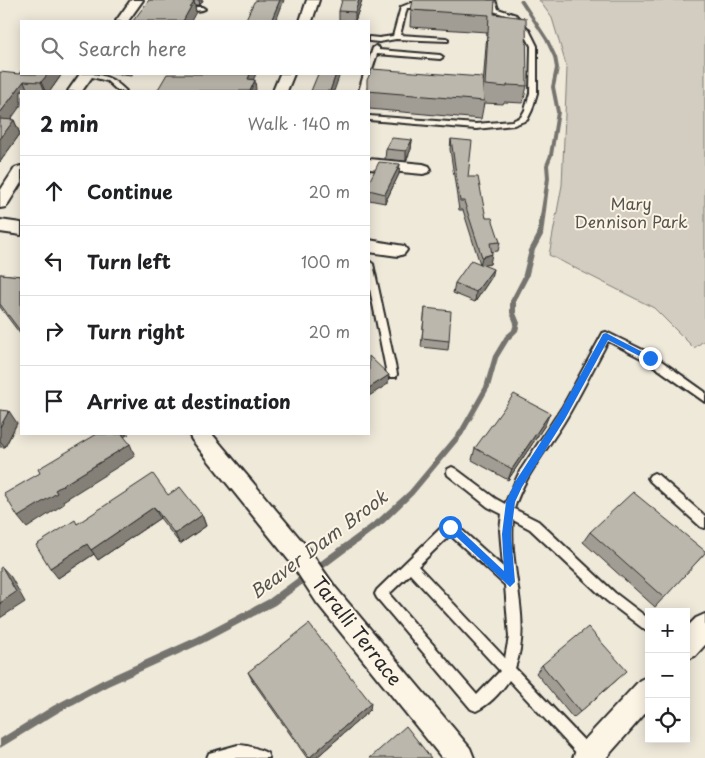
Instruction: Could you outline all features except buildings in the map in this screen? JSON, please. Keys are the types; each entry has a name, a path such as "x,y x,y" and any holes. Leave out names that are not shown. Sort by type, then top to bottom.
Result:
{"street":[{"path":"306,20 314,0"},
{"path":"123,20 138,4"},
{"path":"76,90 86,75"},
{"path":"280,90 287,75"},
{"path":"370,164 422,169"},
{"path":"0,203 20,173"},
{"path":"0,226 20,229"},
{"path":"370,246 398,250"},
{"name":"Taralli Terrace","path":"200,435 299,555 326,595 460,758"},
{"path":"690,643 705,627"},
{"path":"588,757 645,693"}],"lane":[{"path":"492,0 495,10"},
{"path":"396,37 404,7 411,5 430,6"},
{"path":"173,7 202,9"},
{"path":"370,118 492,127 517,123 523,120 533,97 534,46 532,40 513,16 486,9"},
{"path":"370,39 378,40 396,37 446,40"},
{"path":"370,65 378,40"},
{"path":"374,52 440,58"},
{"path":"370,72 378,74"},
{"path":"91,75 109,79 121,90"},
{"path":"362,90 367,75"},
{"path":"370,269 392,374"},
{"path":"510,582 450,527 381,594 476,704 497,686 508,670 515,642 507,545 508,512 518,484 562,416 606,336 650,358 705,398"},
{"path":"452,472 492,503 526,519 534,525 611,598 645,624"},
{"path":"654,478 705,523"},
{"path":"410,566 588,757"},
{"path":"214,758 231,752 248,751 262,758"}],"green space":[{"name":"Mary Dennison Park","path":"539,0 705,0 705,340 694,348 654,308 549,255 562,185 567,68 552,18"}],"waterway":[{"name":"Beaver Dam Brook","path":"0,744 56,709 105,683 200,640 272,602 381,521 411,493 461,433 487,387 495,358 507,338 515,331 517,323 513,313 513,301 525,278 532,250 540,235 548,178 547,165 551,155 558,112 553,87 557,68 555,57 547,40 521,0"}],"route":[{"path":"450,527 510,582 507,523 508,512 518,484 562,416 606,336 650,358"}]}
